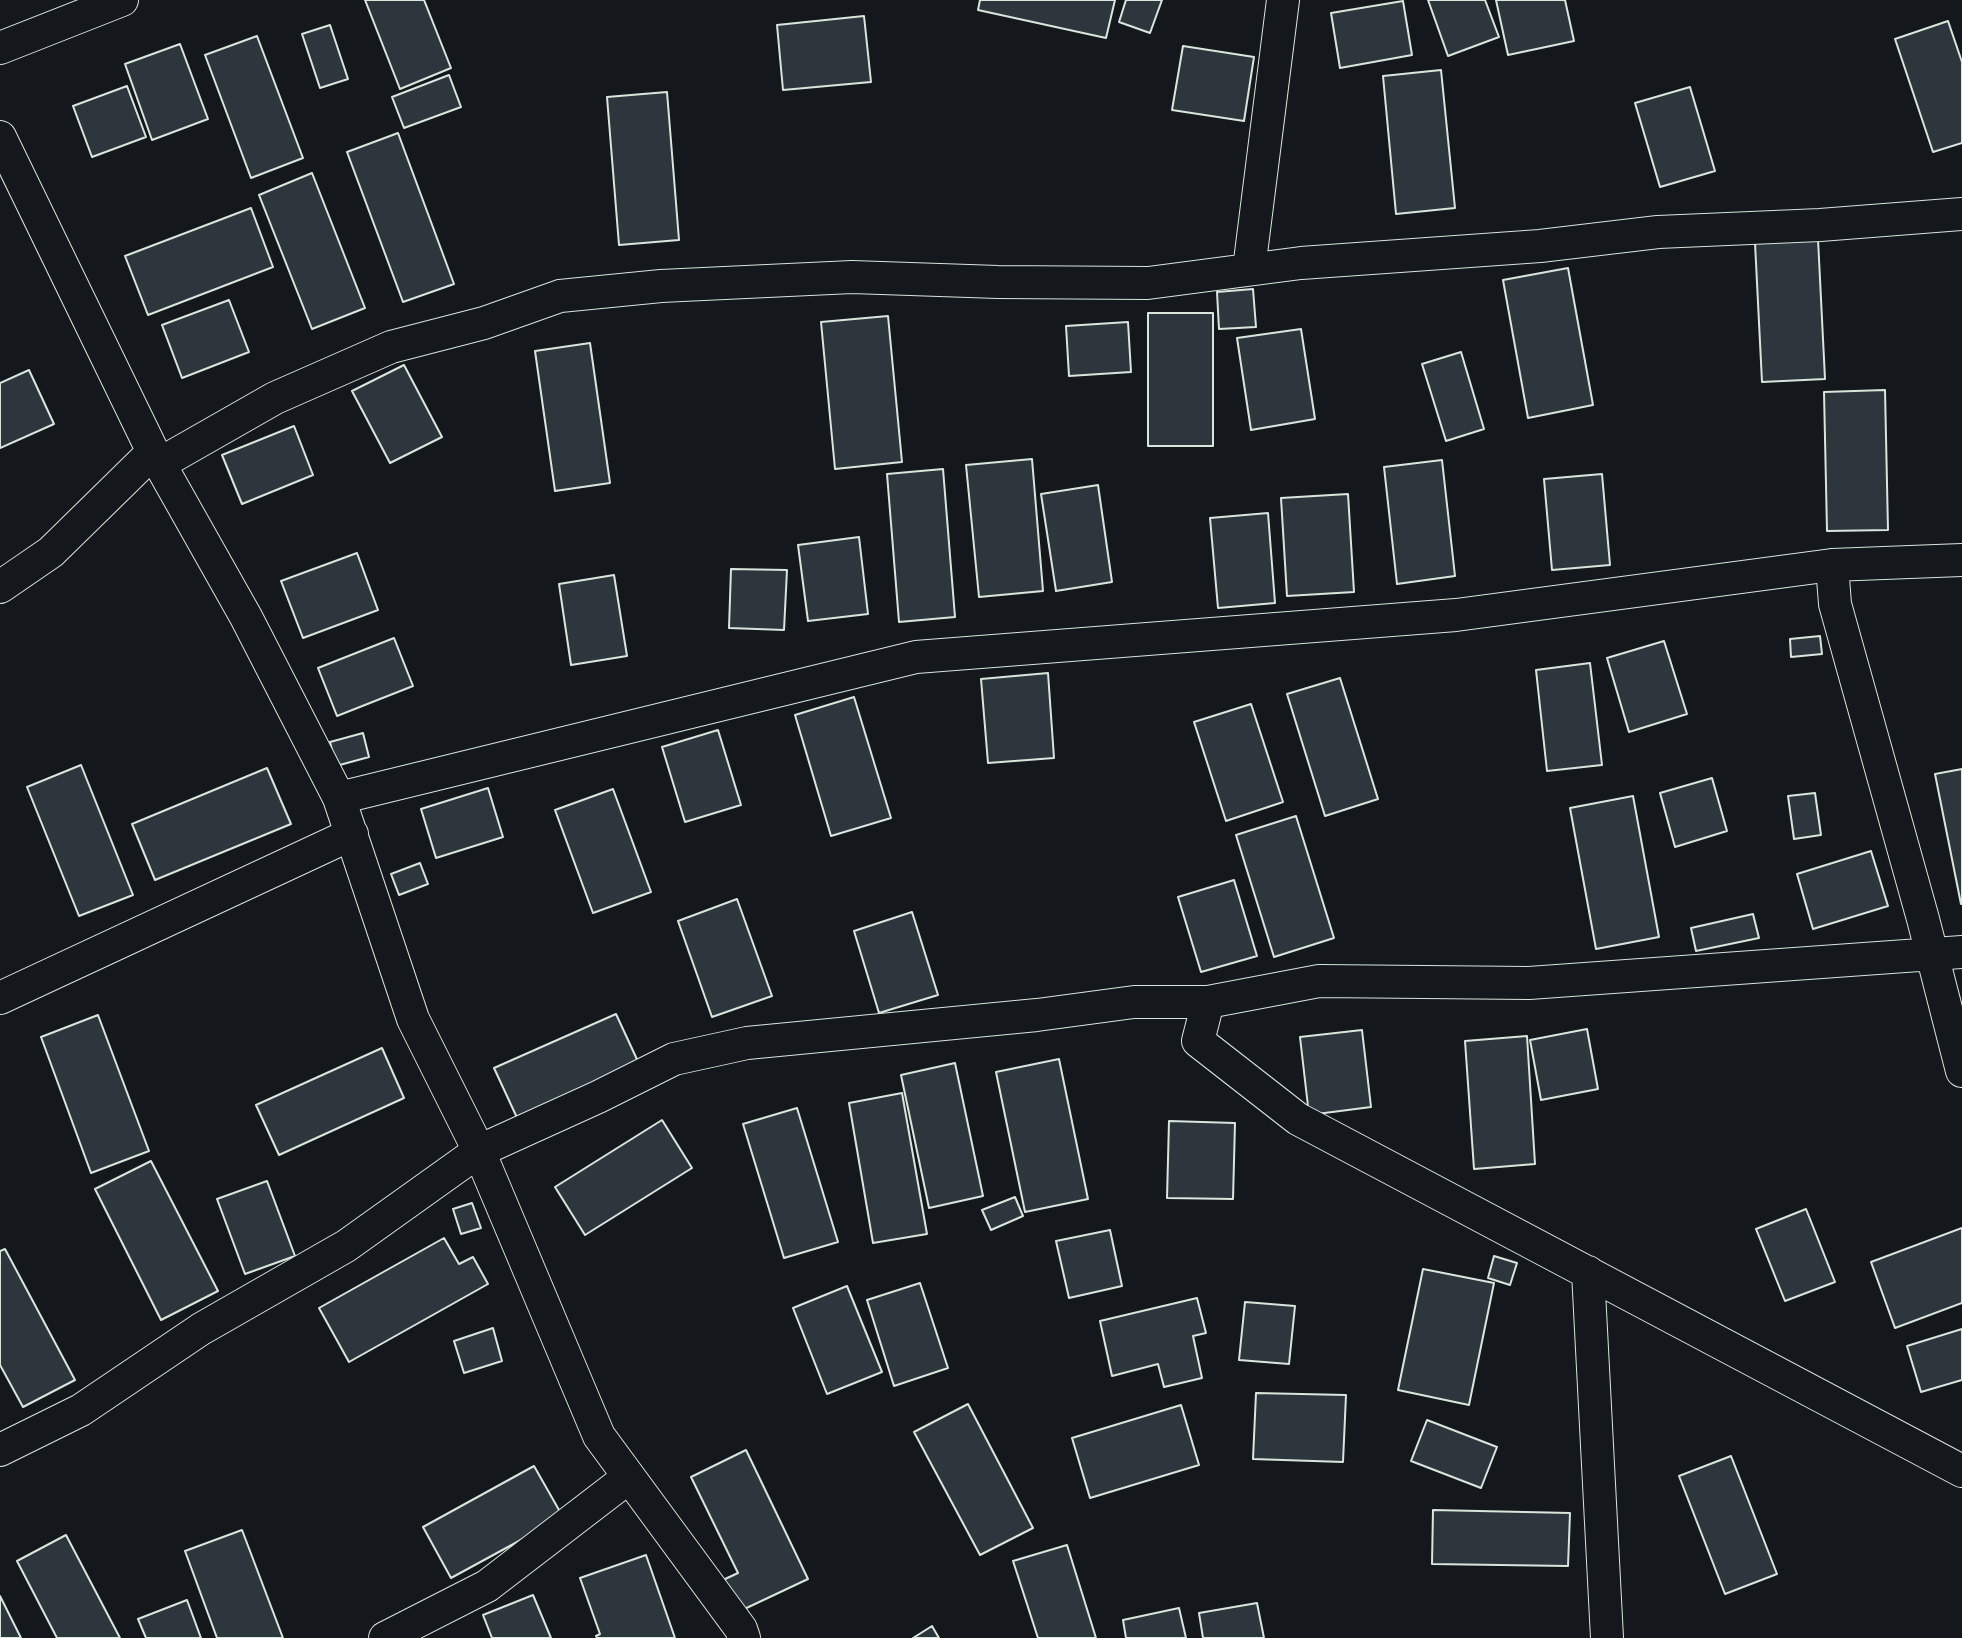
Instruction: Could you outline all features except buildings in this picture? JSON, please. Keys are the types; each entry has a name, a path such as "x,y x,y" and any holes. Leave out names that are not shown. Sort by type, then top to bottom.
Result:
{"street":[{"path":"0,48 122,0"},
{"path":"1249,269 1283,0"},
{"path":"2,149 157,457 246,617 339,798 413,1019 480,1151 599,1436 741,1629 744,1638"},
{"path":"0,587 51,552 157,457 275,398 391,347 484,323 560,296 661,286 852,276 998,282 1147,283 1301,263 1540,246 1658,232 1820,225 1962,214"},
{"path":"339,798 916,657 1456,615 1832,565 1962,560"},
{"path":"1832,565 1835,604 1923,919 1962,1071"},
{"path":"0,998 352,834"},
{"path":"0,1450 81,1410 201,1329 346,1246 480,1151 674,1059 747,1043 1038,1015 1134,1002 1208,1002 1319,981 1529,983 1962,952"},
{"path":"1208,1002 1198,1041 1298,1119 1962,1471"},
{"path":"1588,1272 1607,1638"},
{"path":"385,1638 487,1586 629,1477"}]}
